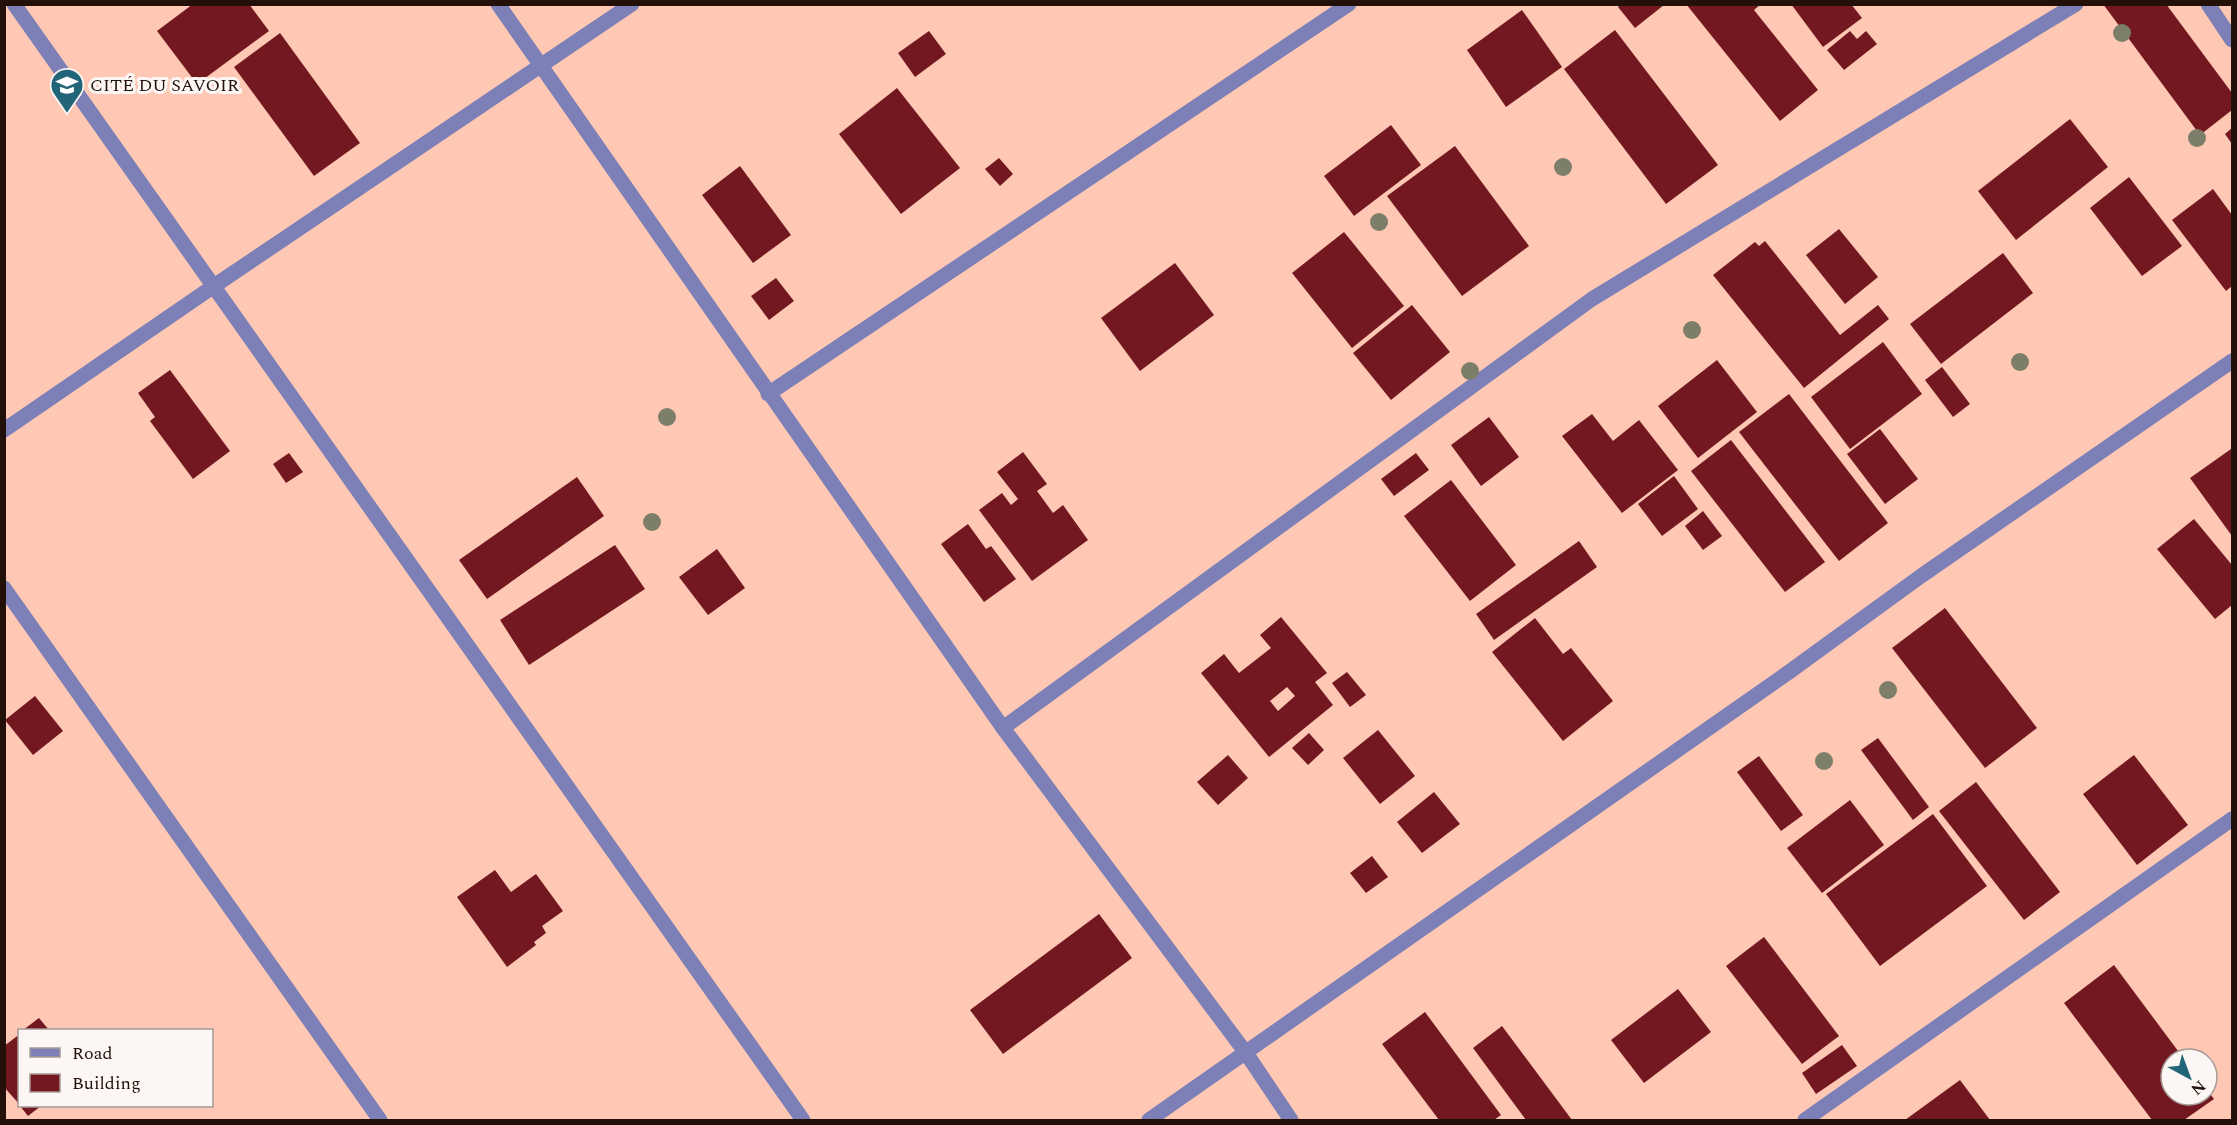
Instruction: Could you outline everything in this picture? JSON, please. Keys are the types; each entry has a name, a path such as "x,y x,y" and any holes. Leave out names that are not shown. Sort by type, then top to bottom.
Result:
{"street":[{"path":"14,4 803,1120"},
{"path":"498,4 1003,728 1246,1053 1291,1120"},
{"path":"4,430 632,4"},
{"path":"768,394 1349,4"},
{"path":"1003,728 1593,299 2076,4"},
{"path":"2208,4 2232,40"},
{"path":"1149,1120 2232,361"},
{"path":"4,588 380,1120"},
{"path":"1805,1120 2232,819"}],"building":[{"path":"193,4 249,4 269,31 197,84 157,31"},
{"path":"1686,4 1761,4 1754,10 1818,90 1780,121"},
{"path":"1791,4 1851,4 1862,18 1823,47"},
{"path":"2103,4 2166,4 2232,93 2232,110 2200,135"},
{"path":"1620,5 1664,5 1635,28 1618,7"},
{"path":"1522,10 1562,67 1506,107 1467,50"},
{"path":"1615,30 1718,165 1666,204 1564,69"},
{"path":"929,31 946,54 915,77 898,53"},
{"path":"1850,31 1857,39 1866,31 1877,44 1844,70 1827,50"},
{"path":"280,33 360,143 314,176 234,67"},
{"path":"897,88 960,168 901,214 839,134"},
{"path":"2070,119 2108,167 2016,240 1978,191"},
{"path":"1391,125 1421,165 1354,216 1324,176"},
{"path":"2232,128 2232,144 2225,134"},
{"path":"1455,146 1529,246 1462,296 1387,196"},
{"path":"999,158 1013,174 1000,186 985,169"},
{"path":"740,166 791,235 753,263 702,195"},
{"path":"2129,177 2182,246 2142,276 2090,208"},
{"path":"2213,189 2232,215 2232,286 2226,291 2172,220"},
{"path":"1839,229 1878,277 1845,304 1806,255"},
{"path":"1344,232 1404,306 1352,348 1292,273"},
{"path":"1765,241 1840,335 1878,305 1889,319 1804,388 1713,275 1755,242 1759,246"},
{"path":"2003,253 2033,293 1941,364 1910,324"},
{"path":"1175,263 1214,315 1140,371 1101,318"},
{"path":"776,278 794,301 769,320 751,296"},
{"path":"1412,305 1450,352 1391,400 1353,353"},
{"path":"1883,342 1922,394 1850,449 1811,397"},
{"path":"1717,360 1757,412 1698,458 1658,406"},
{"path":"1942,367 1970,404 1953,417 1925,380"},
{"path":"170,370 230,451 193,479 150,421 155,417 138,393"},
{"path":"1789,394 1888,523 1839,561 1739,432"},
{"path":"1592,414 1613,441 1639,420 1678,470 1622,513 1562,436"},
{"path":"1489,417 1519,457 1481,486 1451,445"},
{"path":"1880,429 1918,479 1885,504 1847,454"},
{"path":"1731,440 1825,562 1785,592 1691,471"},
{"path":"2232,450 2232,536 2190,478"},
{"path":"1023,452 1047,484 1037,491 1053,513 1063,505 1088,540 1032,581 979,510 1002,493 1011,505 1018,499 997,472"},
{"path":"289,453 303,472 286,483 273,464"},
{"path":"1416,453 1429,470 1394,496 1381,479"},
{"path":"1674,476 1698,509 1662,536 1638,504"},
{"path":"577,477 604,516 487,599 459,560"},
{"path":"1451,480 1516,565 1470,601 1404,516"},
{"path":"1703,511 1722,536 1703,550 1685,526"},
{"path":"2194,519 2232,565 2232,605 2215,619 2157,549"},
{"path":"968,524 986,549 991,546 1016,579 984,602 941,544"},
{"path":"1579,541 1597,567 1494,640 1476,614"},
{"path":"615,545 645,589 529,665 500,620"},
{"path":"717,549 745,588 708,615 679,577"},
{"path":"1945,608 2037,728 1985,768 1892,648"},
{"path":"1281,617 1327,673 1315,682 1333,705 1269,757 1201,673 1224,654 1239,673 1271,648 1260,635","holes":["1287,687 1295,696 1278,711 1270,701"]},
{"path":"1535,618 1563,654 1571,648 1613,701 1563,741 1492,652"},
{"path":"1347,672 1366,695 1350,707 1332,683"},
{"path":"35,696 63,731 33,755 5,720"},
{"path":"1378,730 1415,776 1380,804 1343,758"},
{"path":"1309,733 1324,750 1308,765 1292,748"},
{"path":"1878,738 1929,807 1913,820 1861,750"},
{"path":"1228,755 1248,778 1218,805 1197,782"},
{"path":"2134,755 2188,825 2137,865 2083,794"},
{"path":"1759,756 1803,815 1781,831 1737,772"},
{"path":"1976,782 2060,892 2024,920 1939,811"},
{"path":"1434,792 1460,824 1422,853 1397,822"},
{"path":"1850,800 1884,845 1822,893 1787,848"},
{"path":"1933,814 1987,886 1880,966 1826,894"},
{"path":"1372,856 1388,877 1366,893 1350,873"},
{"path":"495,870 511,892 536,874 563,911 542,926 546,933 534,942 536,945 507,967 457,897"},
{"path":"1099,914 1132,958 1003,1054 970,1010"},
{"path":"1764,937 1839,1036 1802,1064 1726,966"},
{"path":"2114,965 2175,1047 2159,1047 2159,1107 2203,1107 2184,1120 2152,1120 2064,1003"},
{"path":"1678,989 1711,1032 1644,1083 1611,1040"},
{"path":"1425,1012 1501,1115 1494,1120 1439,1120 1382,1044"},
{"path":"39,1018 48,1029 24,1029"},
{"path":"1502,1026 1572,1120 1526,1120 1473,1048"},
{"path":"18,1036 18,1103 4,1087 4,1046"},
{"path":"1842,1045 1857,1066 1816,1094 1802,1073"},
{"path":"1960,1080 1990,1120 1905,1120"},
{"path":"21,1107 40,1107 28,1116"}],"place":[{"name":"CITÉ DU SAVOIR","path":"67,114"}]}
